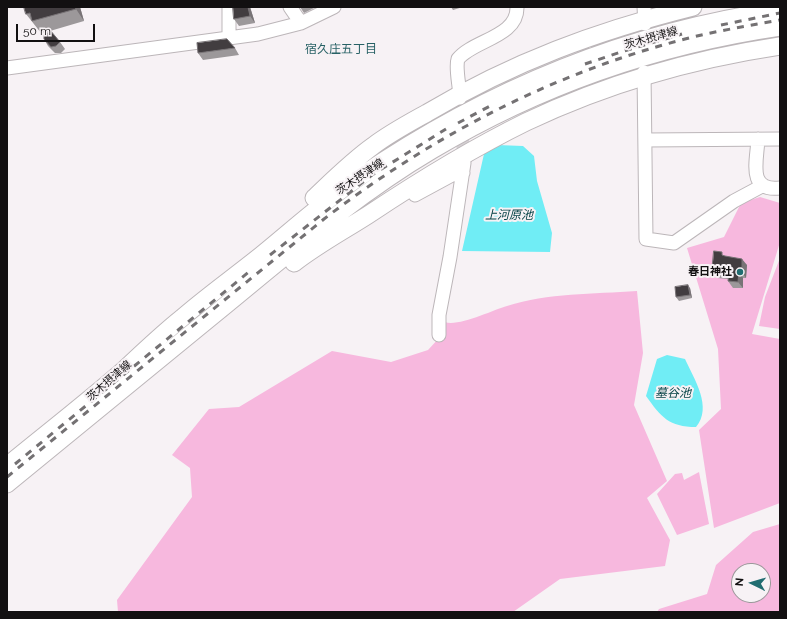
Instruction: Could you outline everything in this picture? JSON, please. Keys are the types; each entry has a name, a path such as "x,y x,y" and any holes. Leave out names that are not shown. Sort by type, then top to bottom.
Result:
{"main road":[{"path":"7,453 110,368 135,343 351,169 383,139 520,64 571,42 645,17 693,7"},
{"path":"638,41 650,33 678,22 742,7"},
{"name":"茨木摂津線","path":"7,466 101,389 182,317 255,260 323,203 358,177 428,134 483,103 540,76 614,48 701,24 780,10"},
{"name":"茨木摂津線","path":"7,484 278,262 366,194 451,139 522,102 609,67 664,51 780,26"},
{"path":"757,30 780,32"},
{"path":"7,495 204,334 304,255 371,206 403,192 447,164 527,121 580,99 644,74 722,56 780,46"},
{"path":"351,169 486,90 571,55 614,48"},
{"path":"403,192 393,190 395,185 452,150 540,103 573,81"},
{"path":"63,407 142,353"}],"street":[{"path":"229,7 229,38"},
{"path":"290,7 301,23"},
{"path":"7,68 258,34 301,23 334,7"},
{"path":"460,96 457,66 459,57 508,28 517,13 517,7"},
{"path":"644,74 646,239 674,243 734,201 762,186 780,188"},
{"path":"758,139 756,178 762,186"},
{"path":"646,140 780,139"},
{"path":"403,192 415,195 463,168 450,257 438,315 439,335"}],"shaded area":[{"path":"760,197 780,203 780,242 752,334 780,339 780,503 714,528 699,430 721,409 718,349 687,248 724,237 741,203"},
{"path":"780,258 780,329 759,326 765,297"},
{"path":"637,291 643,353 634,405 667,481 647,498 670,540 665,566 560,579 513,612 118,612 117,600 192,497 190,468 172,455 209,409 239,407 332,351 391,362 428,350 440,337 445,322 451,323 467,320 507,306 555,296"},
{"path":"699,472 709,524 677,535 657,494 675,474 682,473 684,480"},
{"path":"780,524 780,612 657,612 659,609 707,594 716,565 753,532"}],"water":[{"name":"上河原池","path":"497,145 523,146 534,156 537,181 552,233 550,252 462,251 484,154"},
{"name":"墓谷池","path":"667,355 685,359 697,384 703,411 701,419 696,427 687,427 672,423 656,410 646,396 657,359"}],"building":[{"path":"24,7 75,7 76,9 32,21 30,13 26,14"},
{"path":"233,7 248,7 250,16 234,19"},
{"path":"50,30 60,42 56,46 51,47 44,39 44,36"},
{"path":"227,39 235,48 198,53 197,43"},
{"path":"714,251 722,252 722,255 725,256 742,259 742,272 739,271 738,282 728,281 729,273 712,272"},
{"path":"688,285 690,295 676,297 675,287"}],"tunnel":[{"path":"460,98 464,163"}],"railway":[{"path":"721,25 780,13"},
{"path":"7,477 324,219 407,161 496,111 541,89 588,70 636,53 685,39 780,20"},
{"path":"585,64 682,34"},
{"path":"458,123 490,106"},
{"path":"270,255 372,175 446,129"},
{"path":"15,464 250,271"}],"place":[{"name":"春日神社","path":"740,272"}],"district":[{"name":"宿久庄五丁目","path":"341,49"}]}
